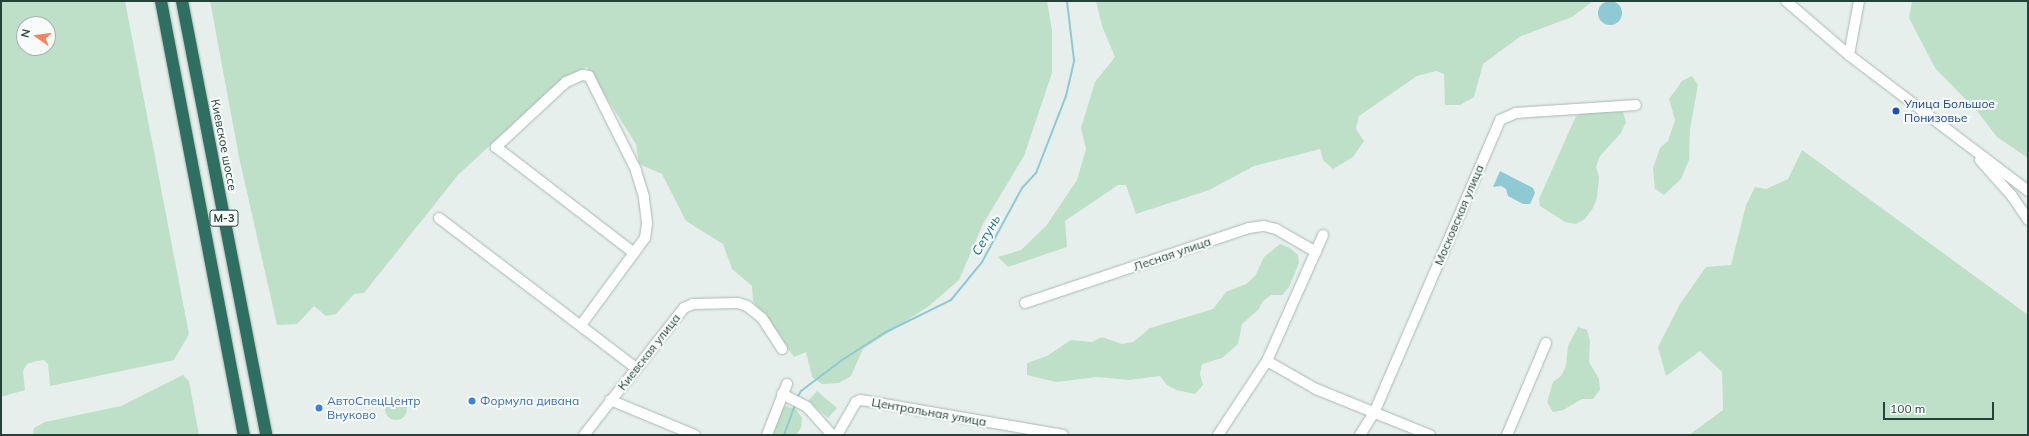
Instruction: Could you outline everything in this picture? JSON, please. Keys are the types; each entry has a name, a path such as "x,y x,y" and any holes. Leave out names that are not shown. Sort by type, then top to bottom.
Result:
{"highway":[{"name":"М-3","path":"161,1 244,435"},
{"name":"Киевское шоссе","path":"182,1 266,435"}],"street":[{"path":"1786,1 1849,55 2028,191"},
{"path":"1849,55 1859,1"},
{"path":"580,325 645,238 647,223 644,197 636,170 589,76 582,75 566,82 496,147 634,252"},
{"name":"Московская улица","path":"1360,435 1374,413 1500,120 1516,113 1636,105"},
{"path":"1962,141 2012,196 2028,220"},
{"path":"439,218 636,368"},
{"name":"Лесная улица","path":"1025,304 1249,228 1264,226 1276,229 1316,252"},
{"path":"1218,435 1267,361 1323,235"},
{"name":"Киевская улица","path":"584,435 610,400 684,308 694,304 738,303 747,306 762,318 782,349"},
{"path":"1507,435 1546,343"},
{"path":"1267,361 1316,389 1430,435"},
{"path":"767,435 787,384"},
{"path":"782,394 807,407 832,435"},
{"path":"610,400 695,435"},
{"name":"Центральная улица","path":"837,435 856,402 861,400 1063,435"}],"green space":[{"path":"1,1 125,1 189,334 174,360 50,386 48,364 44,360 27,364 23,371 25,390 1,397"},
{"path":"210,1 1047,1 1052,30 1052,73 1024,156 983,224 959,280 929,306 863,349 851,376 839,383 822,384 812,377 806,352 794,357 753,301 752,286 732,269 723,244 686,221 662,174 639,164 636,144 587,67 563,78 458,175 364,293 354,294 336,314 326,316 314,306 297,324 277,325 239,157"},
{"path":"1096,1 1593,1 1572,17 1521,36 1483,64 1474,97 1460,105 1445,105 1444,74 1436,71 1417,76 1359,116 1356,129 1364,141 1353,157 1333,169 1323,160 1320,149 1254,166 1209,190 1136,214 1126,185 1118,185 1065,221 1067,247 1008,267 998,257 1021,250 1046,226 1077,180 1086,149 1081,128 1095,82 1115,57 1102,26"},
{"path":"1912,1 2028,1 2028,158 1997,137 1977,111 1935,68 1909,18"},
{"path":"1692,76 1698,85 1690,129 1689,160 1681,179 1664,195 1655,189 1653,168 1660,148 1668,141 1675,120 1669,99 1682,81"},
{"path":"1585,112 1623,112 1626,122 1621,133 1600,156 1596,167 1599,177 1597,198 1593,208 1585,219 1576,224 1565,222 1540,206 1539,199 1576,116"},
{"path":"1802,150 2028,315 2028,435 1689,435 1723,410 1722,372 1700,351 1666,376 1658,347 1680,304 1706,267 1731,265 1746,205 1755,187 1766,189 1788,179"},
{"path":"1280,244 1290,248 1298,255 1299,263 1289,287 1282,295 1271,295 1263,301 1258,310 1242,324 1238,344 1222,358 1202,364 1200,374 1203,385 1195,394 1176,390 1167,385 1160,376 1129,380 1098,377 1056,382 1027,375 1027,363 1047,356 1071,340 1092,342 1102,337 1122,344 1133,342 1150,328 1213,309 1226,292 1246,284 1255,276 1264,257"},
{"path":"1578,327 1587,330 1590,341 1589,362 1599,379 1600,390 1593,399 1582,399 1563,410 1553,412 1547,402 1553,382 1561,376 1566,366 1568,346"},
{"path":"183,375 189,381 199,435 33,435 34,428 45,422 121,406"},
{"path":"817,391 837,408 828,418 808,401"},
{"path":"396,398 404,401 407,409 404,417 396,420 388,417 385,409 388,401"},
{"path":"782,405 796,409 802,418 801,428 796,435 772,435"}],"water":[{"path":"1610,1 1618,5 1622,13 1618,21 1610,25 1602,21 1598,13 1602,5"},
{"path":"1500,171 1533,188 1535,193 1530,204 1523,204 1508,196 1506,189 1501,186 1493,187"}],"waterway":[{"name":"Сетунь","path":"797,398 801,391 842,360 884,333 951,300 982,262 1022,188 1036,173 1066,96 1074,60 1067,1"},
{"name":"Сетунь","path":"784,435 794,407"}],"place":[{"name":"Улица Большое Понизовье","path":"1896,111"},
{"name":"Формула дивана","path":"472,401"},
{"name":"АвтоСпецЦентр Внуково","path":"319,408"}]}
